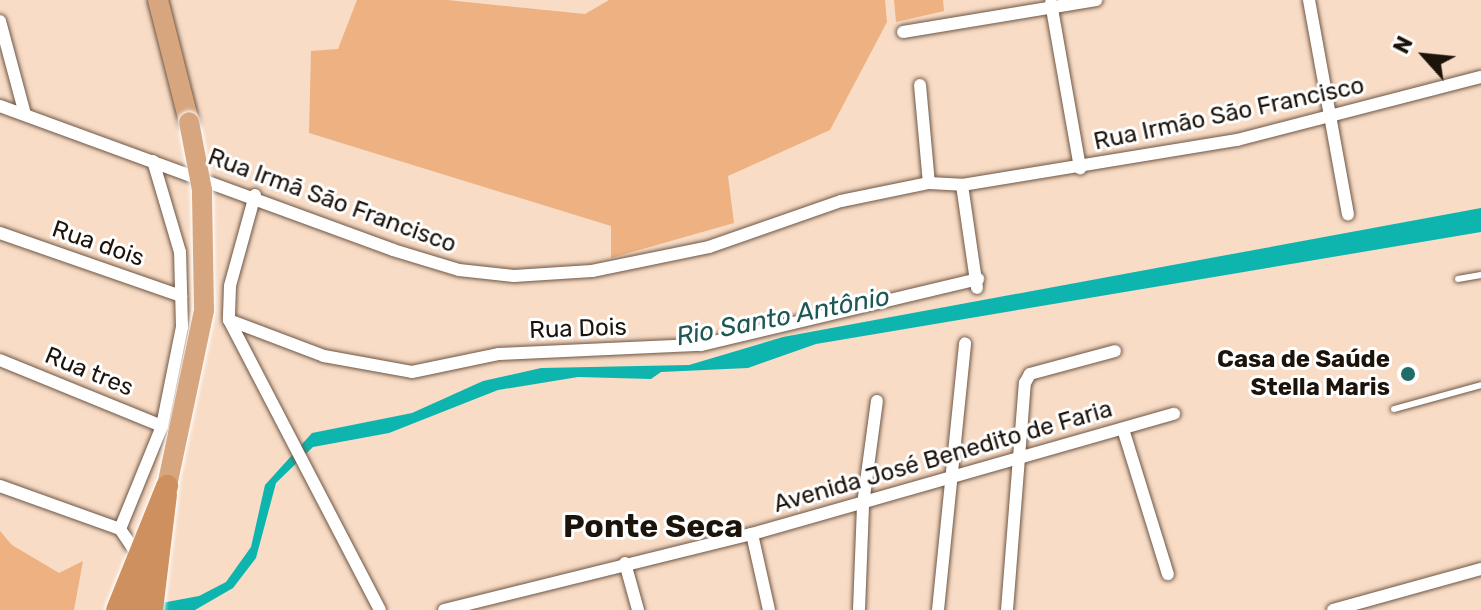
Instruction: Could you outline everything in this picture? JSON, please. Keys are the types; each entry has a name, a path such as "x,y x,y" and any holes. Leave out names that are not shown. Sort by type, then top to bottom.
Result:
{"highway":[{"path":"136,610 167,486 204,310 202,190 189,122 158,0"},
{"path":"152,602 167,486"},
{"path":"117,610 167,486"}],"street":[{"path":"903,32 1051,4 1096,0"},
{"path":"1309,0 1327,118 1348,214"},
{"path":"1051,4 1080,168"},
{"path":"0,21 25,114"},
{"name":"Rua Irmão São Francisco","path":"1080,168 1327,118 1481,77"},
{"path":"920,85 929,183"},
{"name":"Rua Irmã São Francisco","path":"0,106 255,195 393,250 459,270 514,276 592,271 709,247 841,201 929,183 962,185 1080,168"},
{"path":"152,602 120,529 162,426 179,357 180,252 153,161"},
{"name":"Rua Dois","path":"229,320 324,356 412,372 499,354 701,345 977,284 962,185"},
{"path":"255,195 230,286 229,320 280,425 380,610"},
{"name":"Rua dois","path":"0,233 181,296"},
{"path":"938,610 948,479 965,343"},
{"path":"1007,610 1016,461 1030,374 1115,351"},
{"name":"Rua tres","path":"0,360 162,426"},
{"path":"859,610 863,504 877,401"},
{"name":"Avenida José Benedito de Faria","path":"444,610 752,534 1174,414"},
{"path":"1123,429 1168,574"},
{"path":"0,486 120,529"},
{"path":"752,534 769,610"},
{"path":"625,563 638,610"},
{"path":"1333,610 1481,569"},
{"path":"508,595 512,610"}],"lane":[{"path":"1458,279 1481,275"},
{"path":"1394,409 1481,385"}],"shaded area":[{"path":"357,0 447,0 585,14 609,0 885,0 887,22 830,130 728,176 734,223 611,258 611,226 309,133 311,51 338,49"},
{"path":"894,0 943,0 944,11 896,22"},
{"path":"0,531 12,545 59,573 83,561 74,610 0,610"}],"water":[{"path":"1481,208 1481,232 816,344 748,368 661,372 651,379 578,377 498,390 389,433 313,447 276,483 256,558 233,588 195,610 124,610 199,596 226,582 251,547 265,485 312,433 412,413 483,381 541,368 689,365 783,337"}],"place":[{"name":"Casa de Saúde Stella Maris","path":"1408,374"}],"district":[{"name":"Ponte Seca","path":"653,526"}],"water label":[{"name":"Rio Santo Antônio","path":"783,317"}]}
